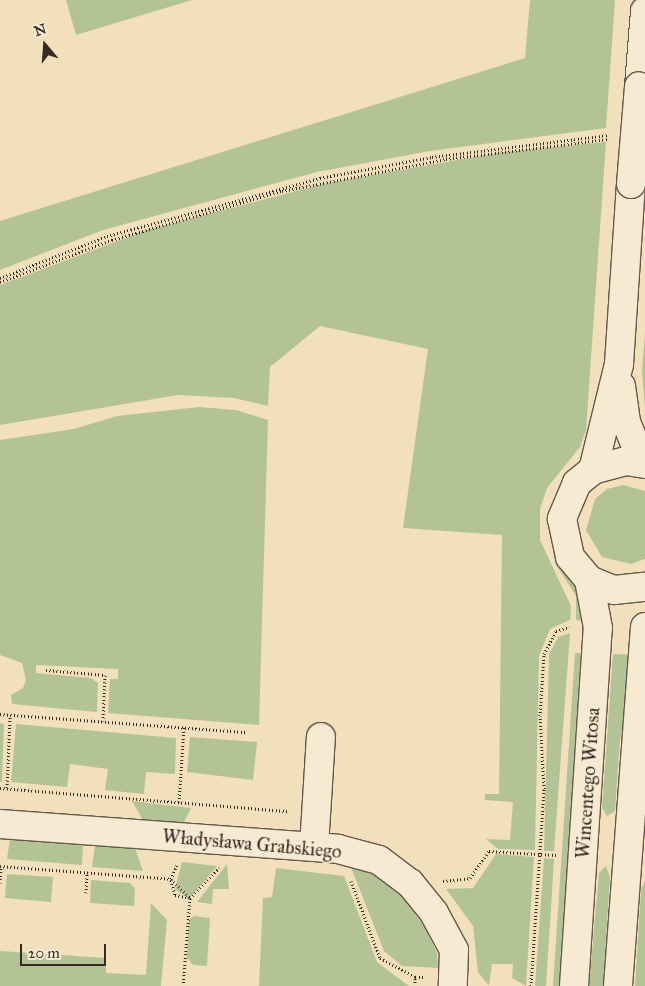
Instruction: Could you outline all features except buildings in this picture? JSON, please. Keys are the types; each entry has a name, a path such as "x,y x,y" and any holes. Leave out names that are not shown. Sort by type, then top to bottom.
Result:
{"street":[{"path":"593,470 619,364 645,11"},
{"path":"619,364 626,422 644,464"},
{"path":"644,464 626,461 593,470 577,483 562,519 570,557 589,580 614,590 645,587"},
{"name":"Wincentego Witosa","path":"574,986 598,628 589,580"},
{"path":"618,986 636,846 645,627"},
{"path":"314,847 321,737"},
{"name":"Władysława Grabskiego","path":"0,824 314,847 379,860 410,883 434,913 454,950 454,986"},
{"path":"584,842 636,846"}],"path":[{"path":"0,278 107,236 320,178 432,157 617,136 446,159 298,187 112,240 0,282"},
{"path":"531,986 540,854 544,654 556,631 574,627"},
{"path":"46,670 106,674 102,722"},
{"path":"0,714 247,732"},
{"path":"7,788 10,714"},
{"path":"179,802 184,727"},
{"path":"436,884 470,878 489,851 558,855"},
{"path":"181,856 171,879 175,895 190,898"},
{"path":"0,883 0,866 87,872 171,879 190,898"},
{"path":"183,986 190,898 222,866"},
{"path":"86,892 87,872"},
{"path":"348,872 380,958 415,977"}],"green space":[{"path":"66,0 192,0 76,35"},
{"path":"530,0 615,0 606,128 430,151 317,172 103,230 0,270 0,221 525,58"},
{"path":"606,142 586,430 580,447 547,488 540,509 540,540 571,606 570,620 550,629 539,656 535,850 498,849 486,839 510,840 513,802 485,800 485,794 499,794 502,535 403,528 428,349 320,326 270,367 268,406 234,398 178,395 0,425 0,285 147,230 327,183 503,152"},
{"path":"645,333 645,408 642,371"},
{"path":"199,407 236,410 268,420 259,725 108,713 110,679 118,679 118,669 36,665 36,673 91,678 98,683 97,712 12,704 11,695 23,688 26,680 22,663 0,655 0,440 74,429 117,416"},
{"path":"623,485 645,491 645,559 631,564 602,557 586,530 595,499 607,489"},
{"path":"553,549 575,585 583,621 576,620 576,596 555,563"},
{"path":"570,633 554,851 544,851 549,655 558,637"},
{"path":"575,653 581,653 559,986 553,986"},
{"path":"613,654 635,655 633,687 620,739 615,811 607,816 602,808"},
{"path":"0,723 4,724 2,782 0,782"},
{"path":"16,724 176,738 175,774 146,772 144,794 105,790 108,769 70,764 67,787 11,782"},
{"path":"190,737 257,742 253,780 187,772"},
{"path":"132,801 191,808 183,824 144,822"},
{"path":"10,838 83,844 82,865 7,859"},
{"path":"95,845 135,848 143,871 92,867"},
{"path":"496,854 534,857 526,986 512,978 513,964 492,964 489,986 478,972 473,926 446,889 473,888"},
{"path":"544,858 554,859 546,986 535,986"},
{"path":"182,862 217,866 189,899 175,889"},
{"path":"227,864 229,889 213,889 212,904 197,902"},
{"path":"350,865 377,875 399,892 424,926 437,953 438,968 402,966 384,951"},
{"path":"606,866 610,877 603,986 589,986 599,873"},
{"path":"276,868 344,876 377,962 409,986 259,986 263,898 272,897"},
{"path":"7,874 53,877 51,902 5,898"},
{"path":"91,880 130,883 135,889 134,906 90,903"},
{"path":"645,881 645,986 635,986 641,890"},
{"path":"151,903 167,920 161,986 0,986 0,951 106,958 106,973 146,975"},
{"path":"194,916 210,918 207,966 193,965 187,958 189,920"}]}
